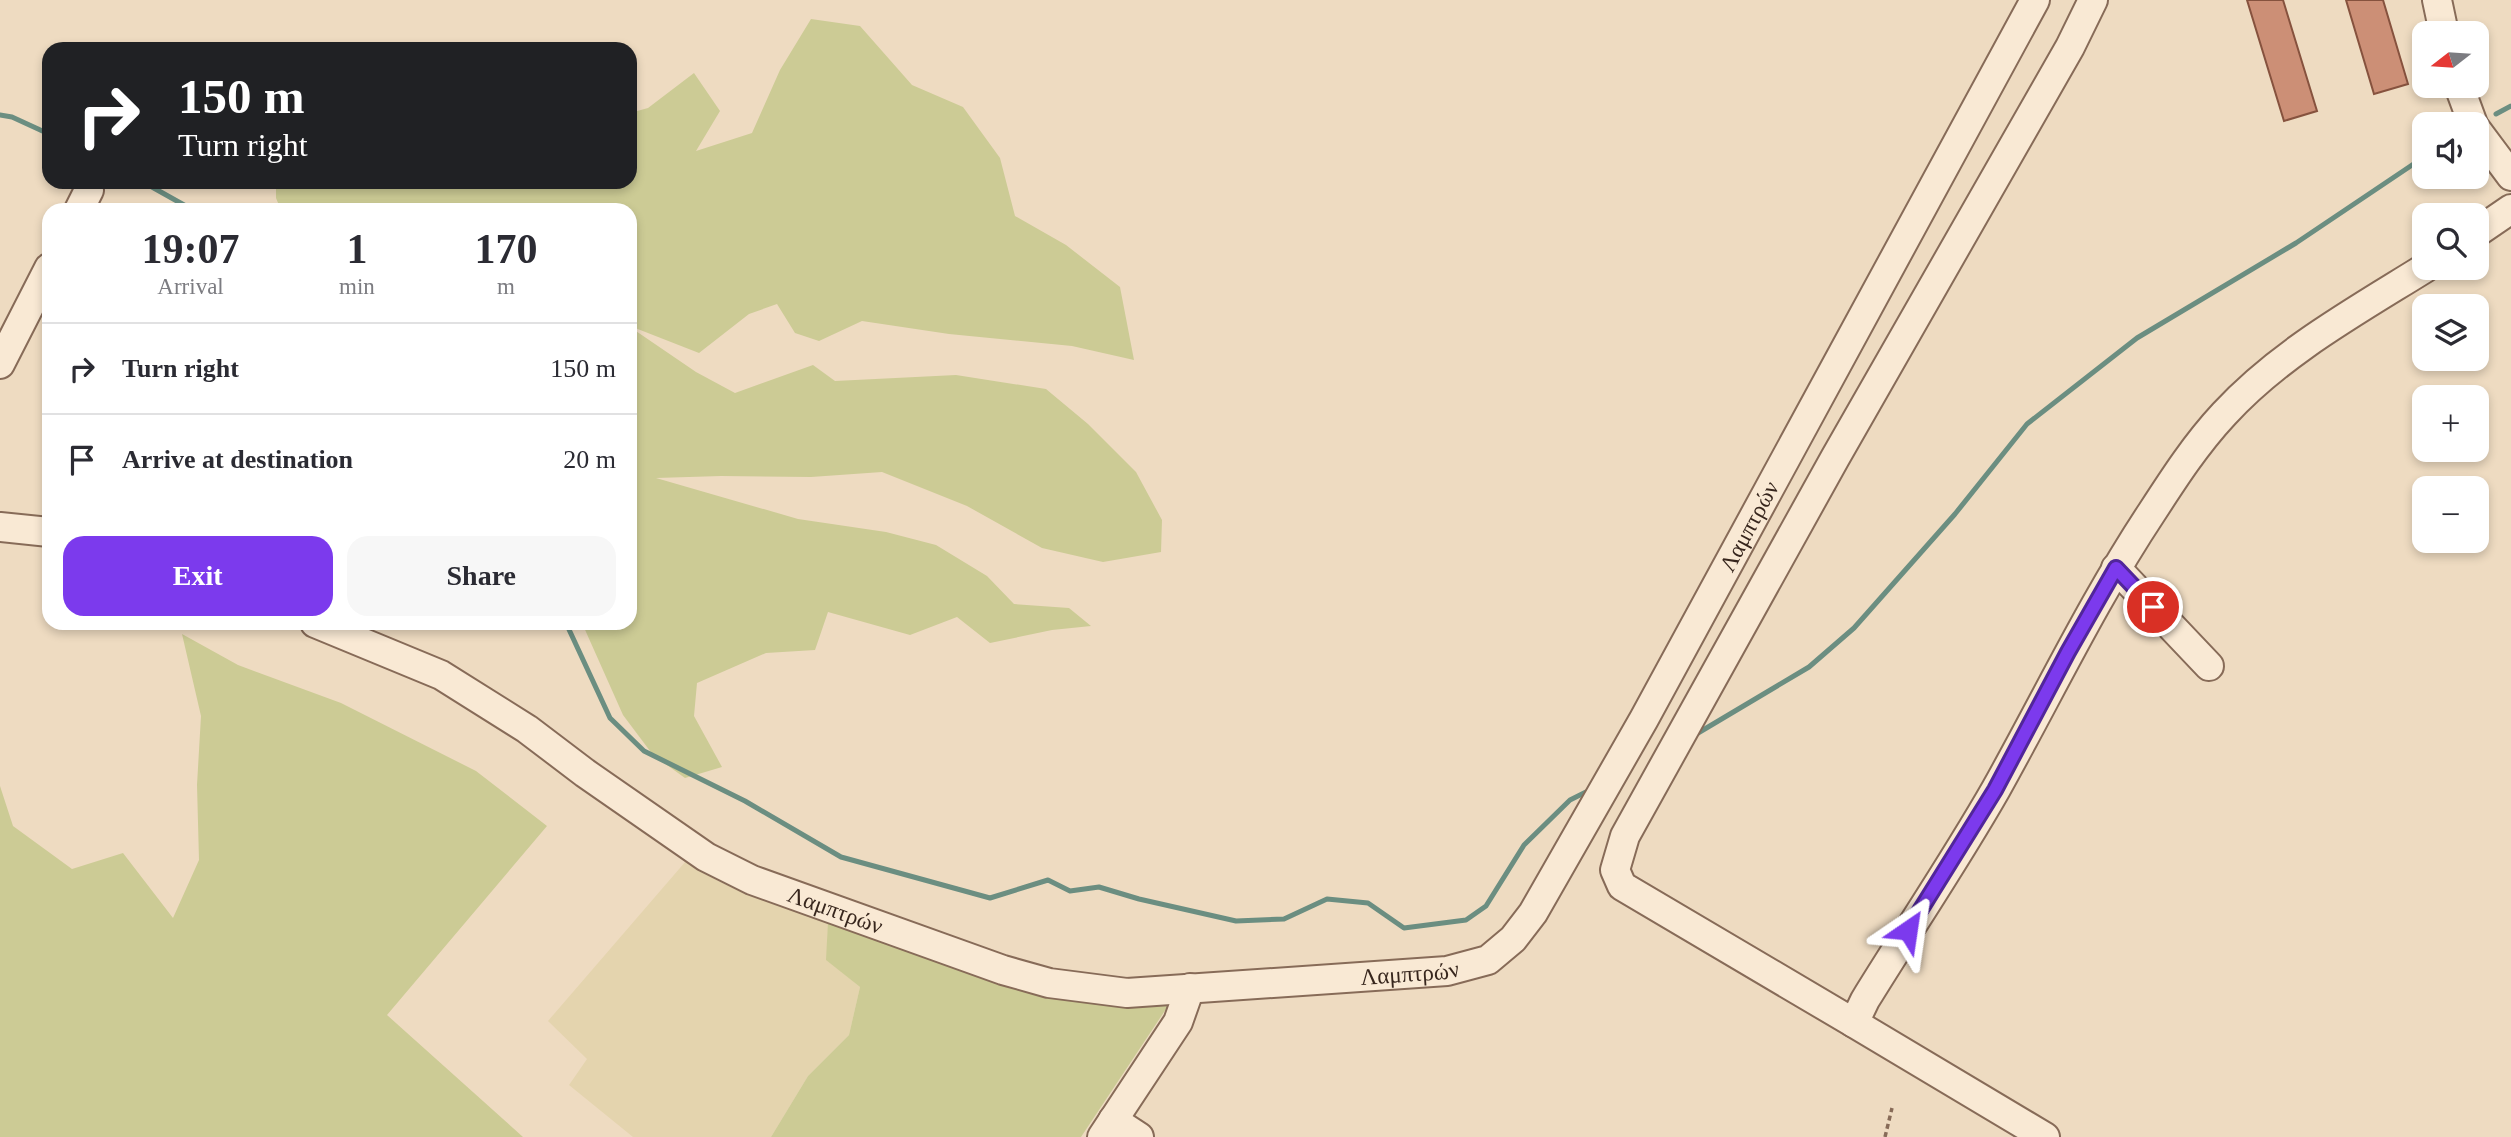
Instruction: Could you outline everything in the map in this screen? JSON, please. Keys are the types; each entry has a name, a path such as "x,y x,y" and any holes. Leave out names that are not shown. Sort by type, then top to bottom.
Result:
{"street":[{"name":"Λαμπτρών","path":"332,630 441,675 527,729 706,857 752,880 1003,970 1049,983 1127,993 1447,971 1488,960 1513,940 1533,913 1644,719 2035,0"},
{"path":"2045,1137 1631,892 1622,886 1615,870 1625,836 1704,691 2070,47 2093,0"},
{"path":"2437,0 2441,21"},
{"path":"2489,146 2511,176"},
{"path":"2489,224 2511,209"},
{"path":"1854,1023 1865,1000 1995,790 2116,568 2185,461 2224,414 2250,388 2300,348 2412,276"},
{"path":"0,364 42,282"},
{"path":"0,527 42,531"},
{"path":"2116,568 2209,666"},
{"path":"1139,1137 1107,1128 1178,1022 1190,988"}],"path":[{"path":"1885,1137 1892,1108"}],"shaded area":[{"path":"811,19 860,26 912,85 963,107 1000,158 1015,216 1066,245 1120,287 1134,360 1072,346 949,334 862,321 819,341 795,333 777,304 749,314 699,353 637,329 637,203 278,203 276,198 276,189 637,189 637,111 648,108 694,73 720,111 696,151 752,133 780,70"},
{"path":"637,332 696,372 735,393 813,365 835,381 956,375 1046,389 1088,424 1136,472 1162,520 1161,552 1103,562 1042,548 967,506 882,472 811,477 656,478 798,519 886,532 936,545 987,576 1014,604 1069,608 1091,626 1052,630 990,643 957,617 910,635 828,612 815,650 766,653 697,683 694,716 722,767 685,778 653,755 623,715 585,630 637,630"},
{"path":"182,634 238,665 341,703 476,771 547,826 387,1015 523,1137 0,1137 0,786 13,826 72,869 123,853 173,918 199,860 197,785 201,716"},
{"path":"686,861 718,881 828,921 827,960 860,987 849,1035 808,1076 771,1137 633,1137 569,1085 587,1059 548,1021"},
{"path":"828,921 1043,995 1119,1007 1168,1006 1081,1137 771,1137 808,1076 849,1035 860,987 826,960"}],"building":[{"path":"2247,0 2283,0 2317,111 2284,121"},
{"path":"2346,0 2383,0 2408,84 2374,94"}],"waterway":[{"path":"2496,114 2511,106"},
{"path":"0,115 12,117 42,131"},
{"path":"1693,736 1809,667 1854,628 1955,514 2027,424 2137,338 2296,243 2412,165"},
{"path":"156,189 180,203"},
{"path":"569,630 610,718 644,751 745,801 841,857 990,898 1048,880 1070,891 1099,887 1236,921 1284,919 1327,899 1368,903 1404,928 1466,920 1486,906 1524,845 1570,800 1586,792"}],"route":[{"path":"1908,930 1995,790 2116,568 2153,607"}]}
